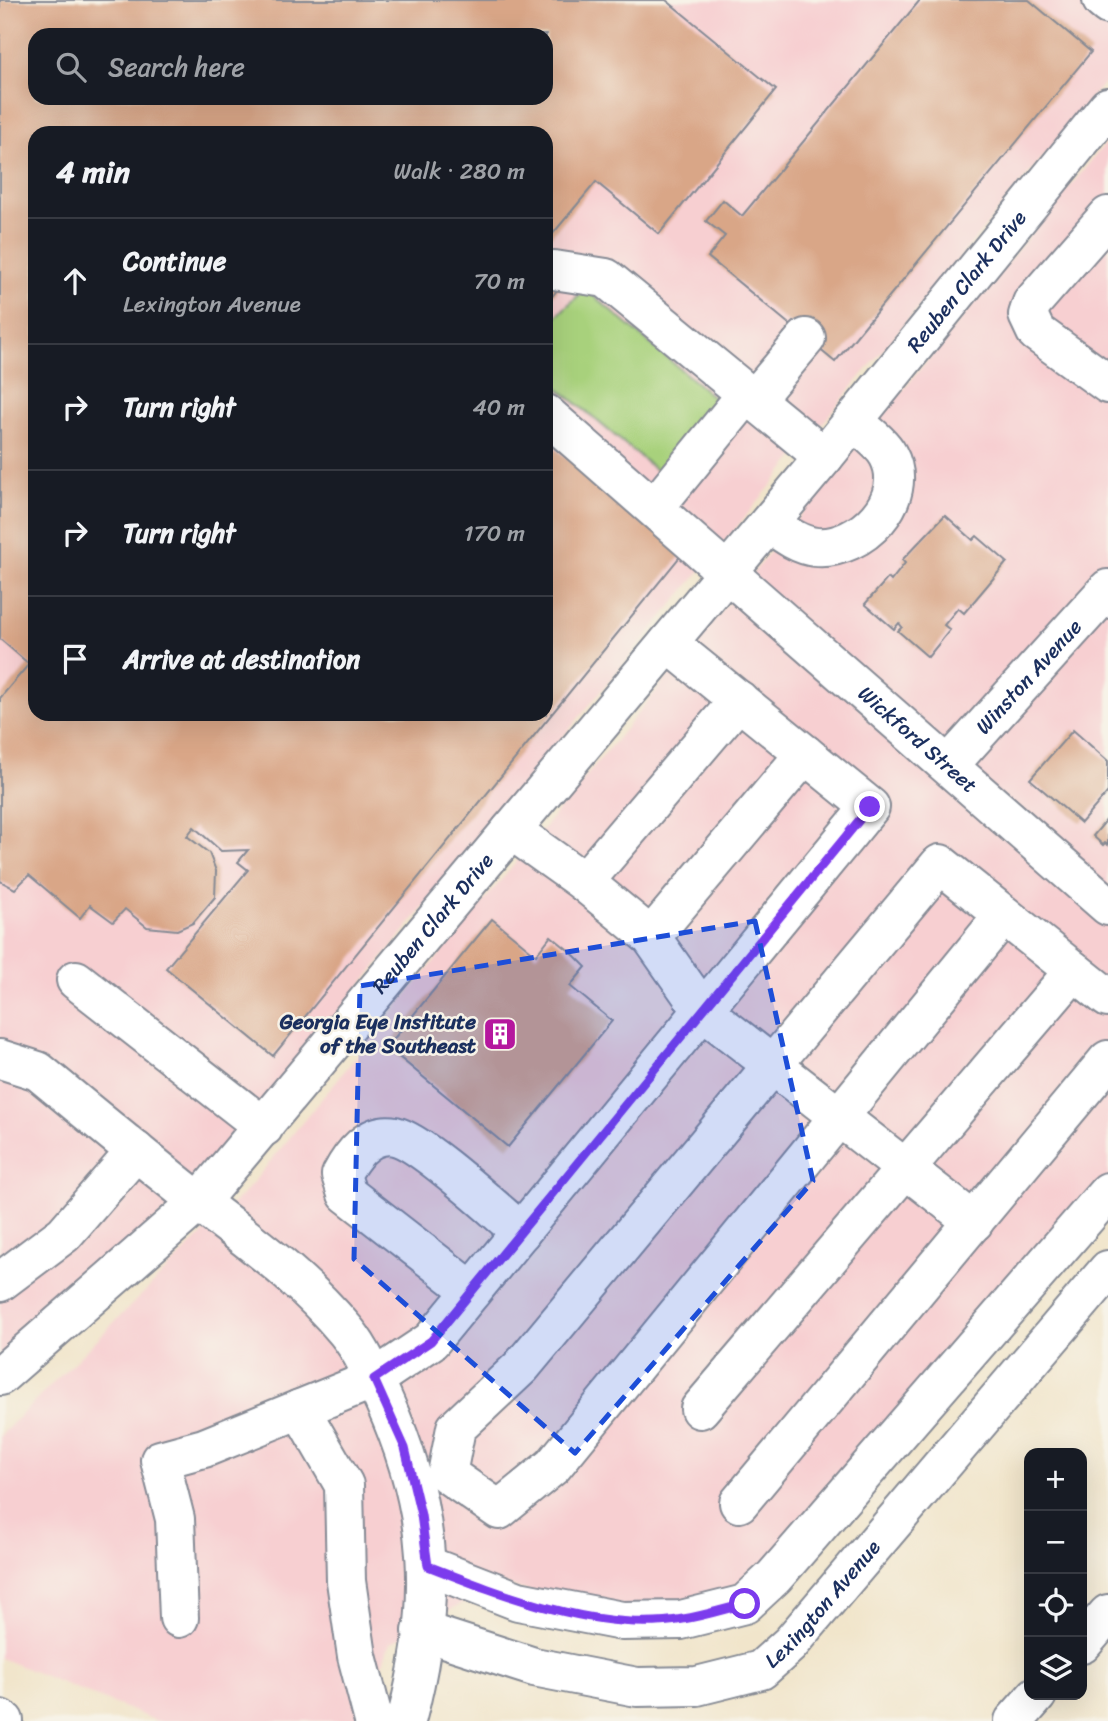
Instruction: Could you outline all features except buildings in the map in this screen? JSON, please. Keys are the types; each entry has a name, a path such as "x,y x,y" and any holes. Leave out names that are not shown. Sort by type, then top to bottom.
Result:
{"street":[{"path":"1102,0 1108,5"},
{"name":"Reuben Clark Drive","path":"0,1376 199,1202 824,457 1108,107"},
{"path":"1108,216 1032,303 1028,315 1036,332 1108,384"},
{"path":"554,270 606,278 824,457"},
{"path":"655,507 800,333"},
{"path":"553,420 729,571"},
{"path":"769,523 792,539 814,547 835,547 864,534 892,497 894,471 887,453 853,421"},
{"name":"Wickford Street","path":"729,571 1108,906"},
{"name":"Winston Avenue","path":"948,765 1108,589"},
{"path":"180,1618 175,1519 160,1460 204,1448 374,1379 431,1341 870,807 668,643"},
{"path":"584,882 739,700"},
{"path":"651,937 806,754"},
{"path":"511,830 584,882 651,937 703,1011 974,1222"},
{"path":"1004,915 553,1466 499,1510 447,1474 456,1428 521,1367 940,864 1004,915 1074,971 1108,998"},
{"path":"699,1409 1074,971"},
{"path":"76,980 264,1127"},
{"path":"0,1059 38,1071 199,1202 292,1273 348,1333 374,1379 405,1448 421,1515 428,1566 417,1679 406,1721"},
{"path":"739,1503 1108,1060"},
{"path":"472,1291 347,1194 341,1175 352,1154 370,1140 393,1136 417,1147 521,1232"},
{"path":"0,1282 64,1234 136,1151"},
{"path":"428,1566 517,1601 622,1622 681,1620 745,1604 774,1577 1108,1192"},
{"name":"Lexington Avenue","path":"422,1632 534,1667 637,1687 697,1686 761,1670 814,1615 1108,1270"},
{"path":"300,1409 344,1485 346,1581 357,1656 374,1721"},
{"path":"774,1577 814,1615"},
{"path":"1087,1638 1108,1614"},
{"path":"1014,1721 1033,1700"}],"highlighted area":[{"path":"755,921 813,1181 575,1453 354,1259 360,986"}],"shaded area":[{"path":"0,0 1108,0 1108,78 492,823 215,1166 0,1363"},
{"path":"1108,140 1108,1177 842,1493 734,1592 641,1622 499,1583 390,1643 361,1721 157,1721 0,1658 0,1436 246,1191"}],"green space":[{"path":"583,291 588,291 724,406 662,475 553,384 553,319"}],"place":[{"name":"Georgia Eye Institute of the Southeast","path":"500,1034"}],"route":[{"path":"745,1604 681,1620 622,1622 517,1601 428,1566 421,1515 405,1448 374,1379 431,1341 870,807"}]}
